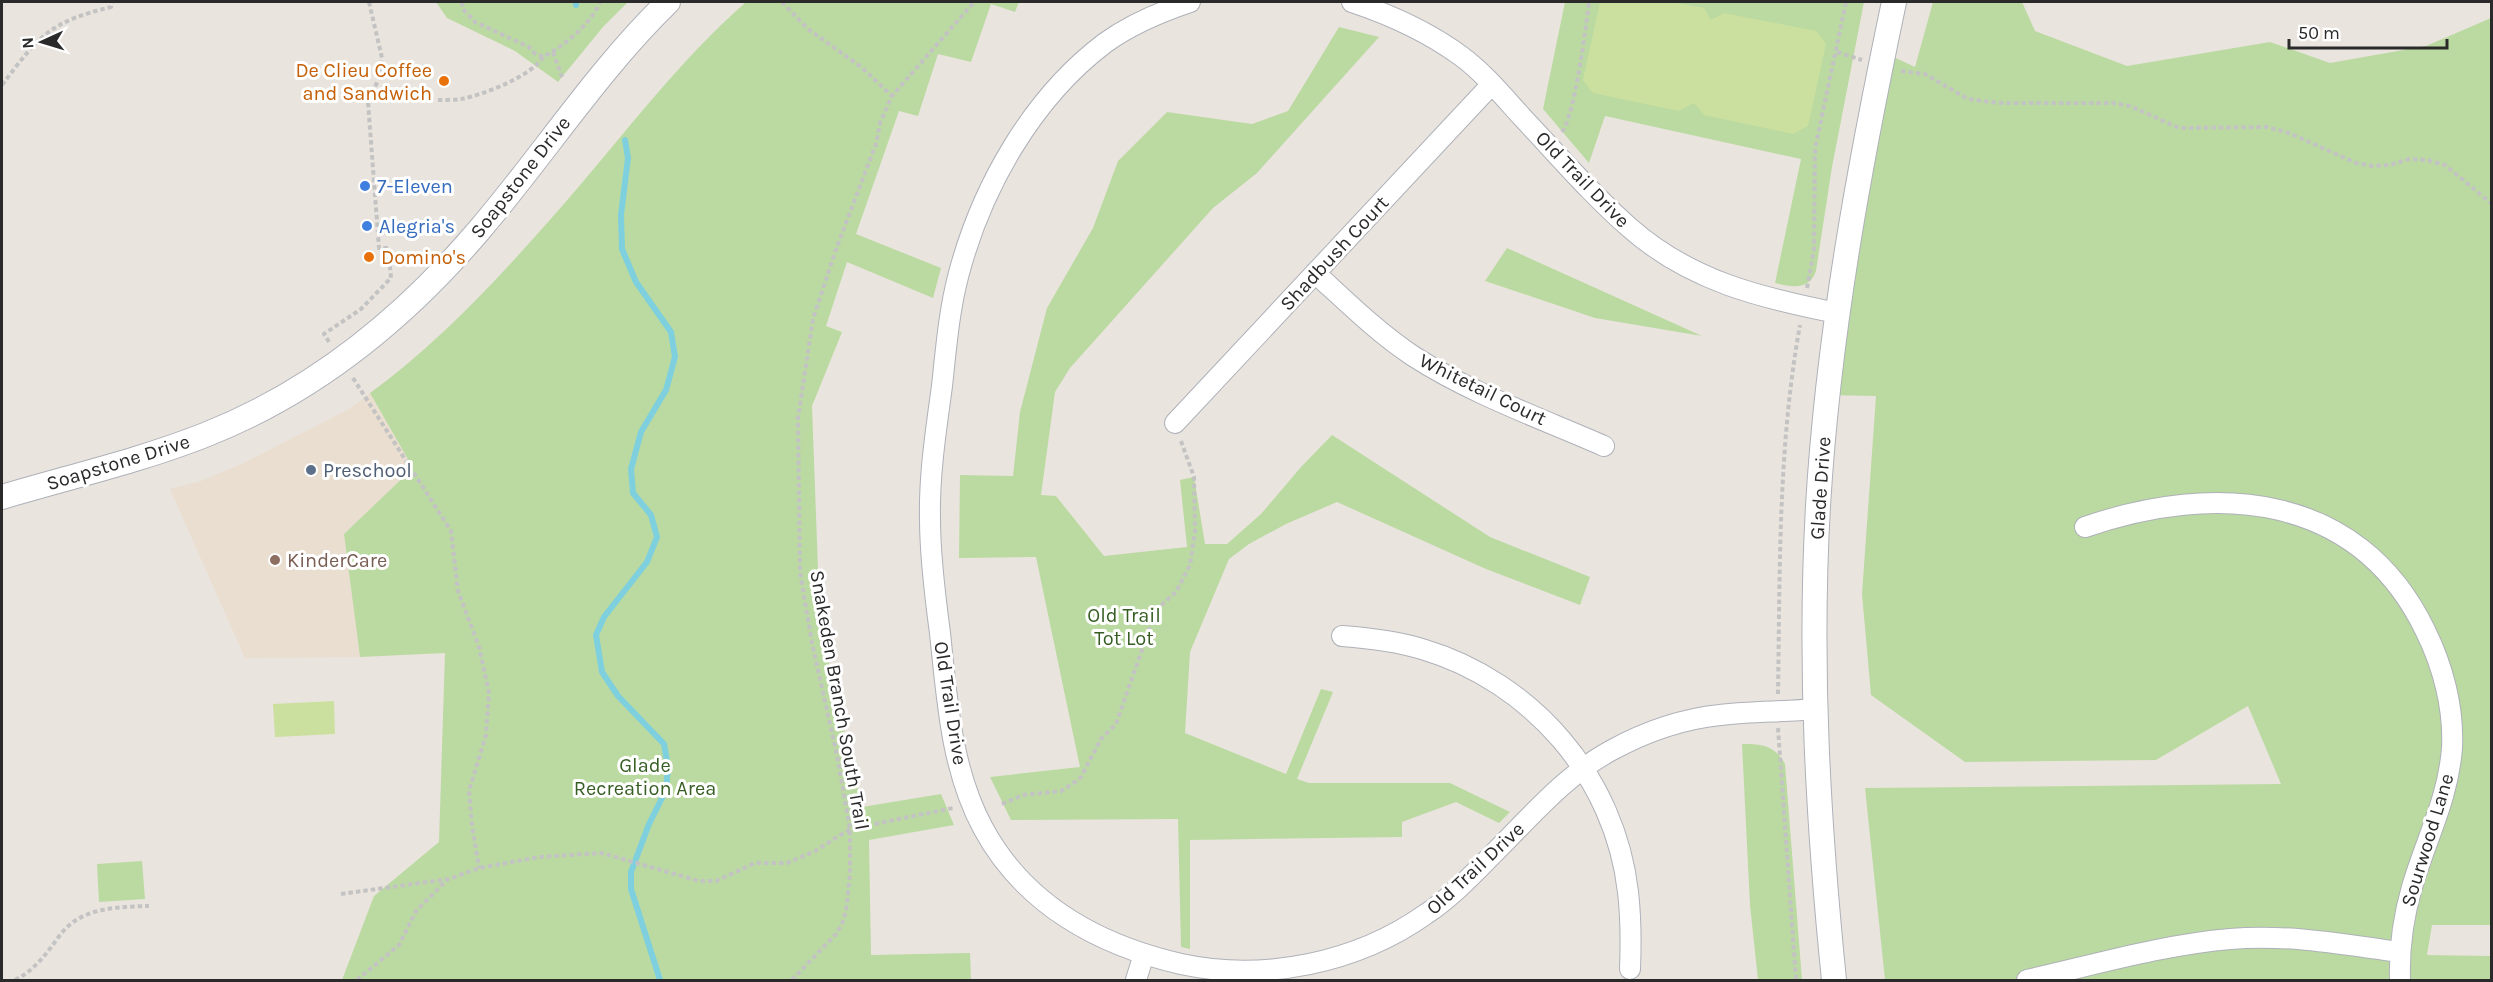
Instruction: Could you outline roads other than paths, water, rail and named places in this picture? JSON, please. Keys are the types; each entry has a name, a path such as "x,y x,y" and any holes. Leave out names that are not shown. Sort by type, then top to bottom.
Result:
{"street":[{"name":"Soapstone Drive","path":"2,497 204,435 280,400 386,326 455,258 488,220 626,46 668,2"},
{"name":"Old Trail Drive","path":"1190,2 1161,12 1130,27 1103,45 1071,74 1040,110 1012,148 989,190 958,276 949,324 932,469 930,519 933,571 952,738 982,827 1013,872 1035,894 1072,923 1144,954 1185,965 1230,970 1284,968 1313,964 1354,952 1389,937 1426,914 1457,889 1584,767 1637,738 1683,722 1721,715 1815,709"},
{"name":"Old Trail Drive","path":"1352,2 1393,16 1428,34 1463,57 1492,84 1630,228 1658,249 1695,271 1734,288 1776,301 1837,313"},
{"name":"Glade Drive","path":"1834,981 1821,854 1815,709 1814,616 1818,505 1827,394 1837,313 1863,154 1894,2"},
{"name":"Shadbush Court","path":"1175,423 1492,84"},
{"name":"Whitetail Court","path":"1315,273 1376,328 1413,356 1457,381 1604,446"},
{"name":"Sourwood Lane","path":"2085,527 2116,516 2163,506 2208,502 2246,503 2290,513 2337,534 2374,561 2397,585 2418,615 2434,648 2445,681 2452,745 2449,779 2436,825 2413,885 2403,919 2399,952 2400,981"},
{"path":"1342,636 1381,639 1423,649 1463,665 1497,683 1529,707 1560,737 1584,767 1607,813 1619,849 1628,890 1631,931 1630,969"},
{"path":"2027,981 2181,945 2231,939 2303,939 2399,952"},
{"path":"1136,981 1144,954"}],"waterway":[{"path":"625,140 628,158 621,215 622,249 636,282 671,332 675,357 666,390 641,432 631,469 633,493 651,515 657,537 647,562 604,617 596,635 602,672 618,696 664,744 668,767 666,790 649,824 631,872 631,889 660,980"}],"place":[{"name":"De Clieu Coffee and Sandwich","path":"444,81"},
{"name":"7-Eleven","path":"365,186"},
{"name":"Alegria's","path":"367,226"},
{"name":"Domino's","path":"369,257"},
{"name":"Preschool","path":"311,470"},
{"name":"KinderCare","path":"275,560"}],"park label":[{"name":"Old Trail Tot Lot","path":"1124,626"},
{"name":"Glade Recreation Area","path":"645,776"}]}
